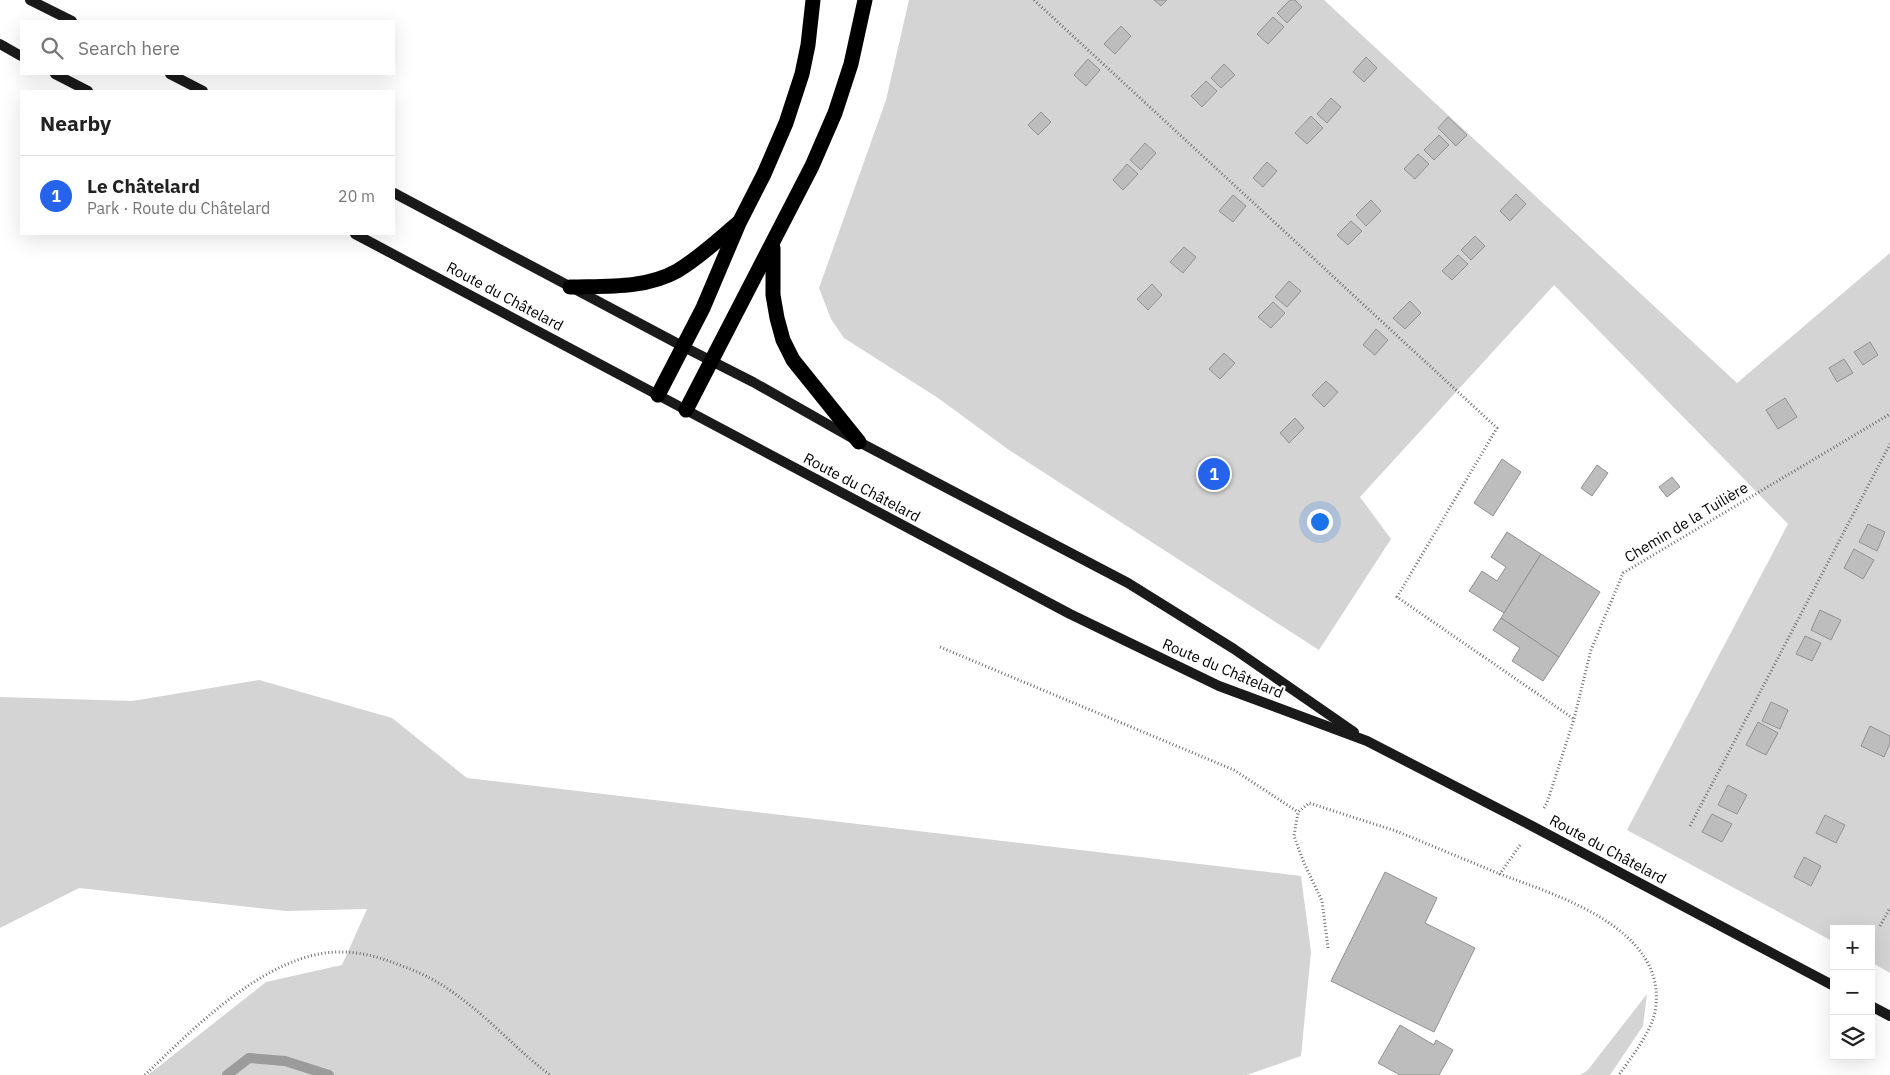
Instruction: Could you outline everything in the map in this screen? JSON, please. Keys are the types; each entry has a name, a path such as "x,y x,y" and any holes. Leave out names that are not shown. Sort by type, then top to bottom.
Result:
{"highway":[{"path":"658,395 684,348 703,308 739,222 764,174 793,102 808,45 813,0"},
{"path":"686,410 773,246 812,166 835,113 851,64 866,0"},
{"path":"570,287 620,286 650,281 675,272 739,222"},
{"path":"773,246 773,295 783,340 793,360 859,442"}],"main road":[{"path":"30,0 70,20"},
{"path":"0,44 20,55"},
{"path":"57,75 86,90"},
{"path":"172,75 201,90"},
{"name":"Route du Châtelard","path":"395,194 684,348 753,382 859,442 1128,583 1234,649 1367,741"},
{"name":"Route du Châtelard","path":"357,235 1070,614 1219,686 1367,741 1830,984"},
{"path":"1875,1008 1890,1016"}],"path":[{"path":"1034,0 1497,428 1397,597 1574,719"},
{"name":"Chemin de la Tuilière","path":"1500,874 1547,803 1574,719 1590,650 1624,573 1890,414"},
{"path":"1690,826 1890,444"},
{"path":"940,647 1234,770 1298,812"},
{"path":"1328,948 1322,901 1294,836 1298,812 1309,803 1396,831 1500,874 1568,899 1607,921 1630,938 1652,971 1655,1011 1650,1026 1619,1075"},
{"path":"1880,926 1890,908"},
{"path":"145,1075 184,1038 256,980 283,965 308,957 334,952 380,957 436,981 458,995 491,1022 550,1075"}],"shaded area":[{"path":"909,0 1324,0 1737,383 1890,253 1890,973 1875,964 1875,925 1830,925 1830,940 1627,830 1788,524 1554,285 1360,497 1391,539 1319,650 1009,450 938,398 844,338 831,319 819,288 886,100"},
{"path":"259,680 392,718 467,778 1301,876 1311,952 1301,1056 1247,1075 148,1075 266,982 342,965 367,909 286,911 79,888 0,928 0,697 132,701"},
{"path":"1647,994 1643,1026 1610,1075 1580,1075 1587,1071"}],"building":[{"path":"1154,0 1167,0 1161,6"},
{"path":"1290,0 1295,0 1302,7 1287,23 1277,13"},
{"path":"1273,17 1284,27 1268,44 1257,34"},
{"path":"1121,26 1131,36 1115,54 1104,44"},
{"path":"1366,57 1377,68 1364,82 1353,72"},
{"path":"1088,59 1100,70 1086,86 1074,75"},
{"path":"1224,64 1235,75 1221,88 1211,78"},
{"path":"1206,81 1217,91 1202,107 1191,96"},
{"path":"1331,98 1341,107 1327,123 1317,114"},
{"path":"1041,112 1051,122 1038,135 1028,125"},
{"path":"1311,116 1323,128 1307,144 1295,133"},
{"path":"1448,117 1467,135 1456,146 1438,128"},
{"path":"1439,135 1449,145 1434,160 1424,150"},
{"path":"1145,143 1156,153 1141,170 1130,160"},
{"path":"1418,154 1429,164 1415,179 1404,169"},
{"path":"1267,162 1277,171 1263,187 1253,178"},
{"path":"1127,164 1138,174 1123,190 1113,180"},
{"path":"1516,194 1526,204 1510,221 1500,211"},
{"path":"1233,195 1246,206 1233,222 1219,211"},
{"path":"1371,200 1381,211 1366,226 1356,215"},
{"path":"1351,221 1362,231 1348,245 1337,235"},
{"path":"1475,236 1485,246 1471,260 1461,250"},
{"path":"1184,247 1196,257 1183,273 1170,262"},
{"path":"1458,255 1468,264 1452,280 1442,271"},
{"path":"1289,281 1301,291 1287,307 1275,297"},
{"path":"1152,284 1162,295 1148,310 1137,299"},
{"path":"1410,301 1421,313 1405,329 1393,318"},
{"path":"1273,302 1285,313 1271,328 1258,317"},
{"path":"1376,329 1388,340 1375,355 1363,345"},
{"path":"1870,342 1878,355 1863,365 1854,352"},
{"path":"1224,353 1235,363 1220,379 1209,369"},
{"path":"1844,359 1853,373 1837,382 1829,368"},
{"path":"1326,381 1338,392 1324,407 1312,395"},
{"path":"1785,398 1797,417 1778,429 1766,410"},
{"path":"1295,418 1304,428 1289,443 1280,433"},
{"path":"1502,459 1521,472 1493,516 1474,503"},
{"path":"1597,465 1608,473 1592,496 1581,488"},
{"path":"1672,477 1680,487 1667,497 1659,487"},
{"path":"1868,524 1885,532 1877,551 1859,542"},
{"path":"1507,532 1541,554 1504,613 1469,591 1482,571 1497,581 1506,567 1491,557"},
{"path":"1854,549 1874,560 1863,579 1844,568"},
{"path":"1541,554 1600,592 1559,657 1501,618"},
{"path":"1820,610 1841,620 1831,640 1811,630"},
{"path":"1501,618 1559,657 1543,681 1512,661 1520,648 1493,630"},
{"path":"1805,636 1821,643 1812,661 1796,654"},
{"path":"1771,702 1788,710 1780,729 1762,721"},
{"path":"1758,722 1778,733 1766,755 1746,745"},
{"path":"1870,726 1890,736 1890,743 1884,757 1861,746"},
{"path":"1728,785 1747,795 1737,814 1718,805"},
{"path":"1712,814 1732,824 1722,842 1702,832"},
{"path":"1825,815 1845,825 1836,843 1816,833"},
{"path":"1804,857 1821,866 1811,886 1794,877"},
{"path":"1385,872 1437,898 1425,923 1475,948 1434,1032 1331,981"},
{"path":"1400,1025 1434,1045 1436,1040 1453,1050 1439,1075 1400,1075 1378,1063"}],"waterway":[{"path":"227,1075 249,1058 285,1061 329,1075"}],"place":[{"name":"Le Châtelard","path":"1214,474"}]}
